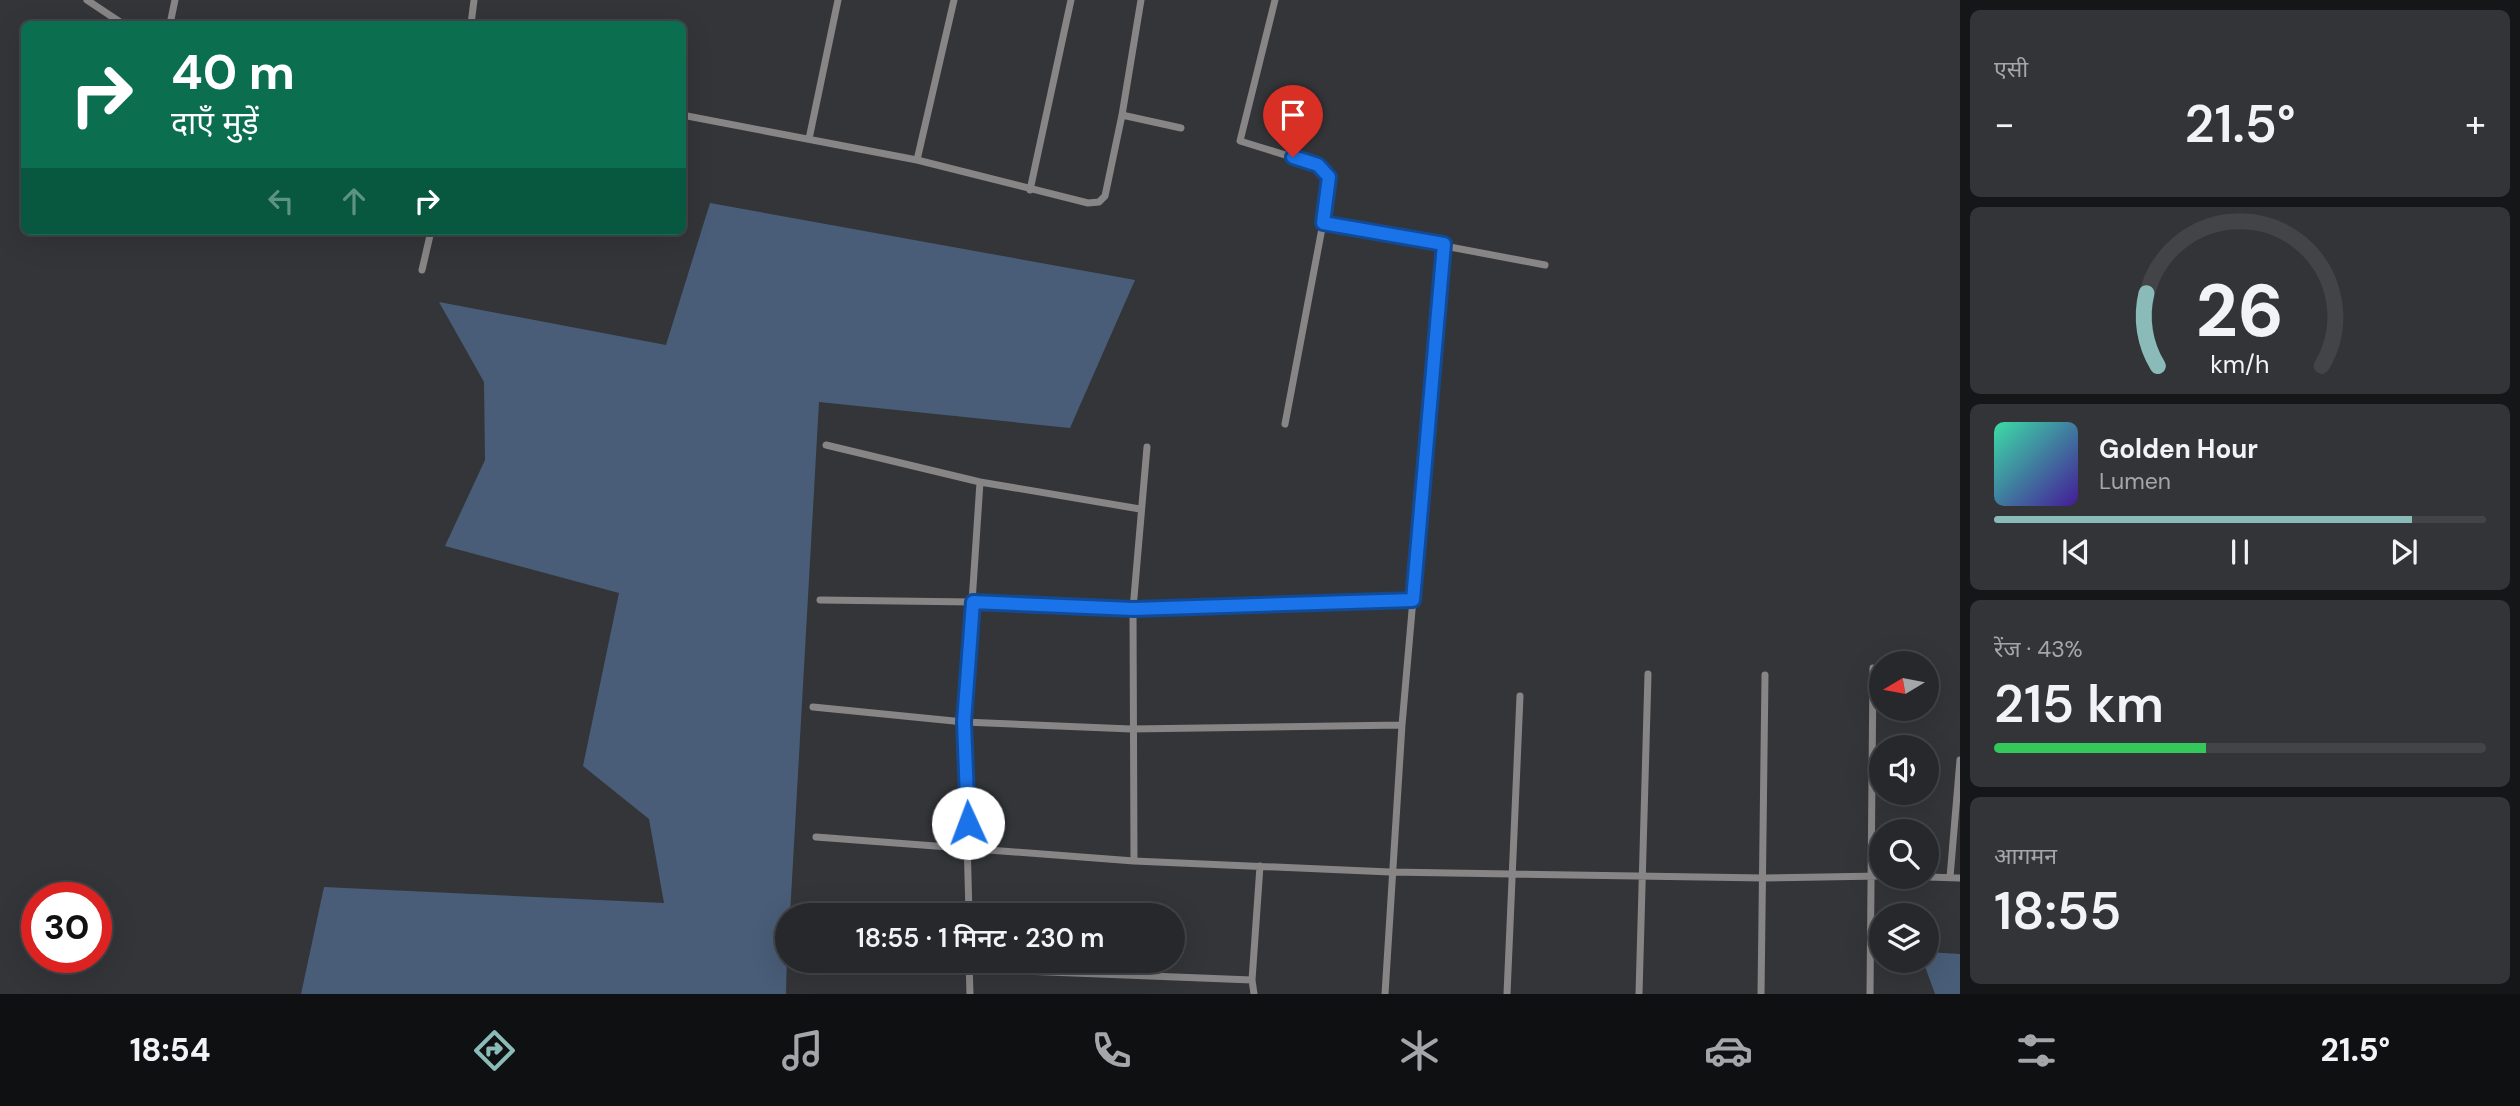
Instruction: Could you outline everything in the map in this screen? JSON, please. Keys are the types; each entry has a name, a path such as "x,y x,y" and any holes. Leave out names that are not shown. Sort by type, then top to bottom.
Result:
{"street":[{"path":"87,0 118,21"},
{"path":"171,21 175,0"},
{"path":"471,21 474,0"},
{"path":"809,139 838,0"},
{"path":"916,160 954,0"},
{"path":"1030,190 1071,0"},
{"path":"686,116 916,160 1030,190 1087,203 1099,202 1105,196 1122,115 1141,0"},
{"path":"1276,0 1240,141 1326,170 1330,186 1285,424"},
{"path":"1122,115 1181,128"},
{"path":"1323,223 1545,265"},
{"path":"422,270 430,235"},
{"path":"1385,994 1390,872 1444,244"},
{"path":"826,445 980,482 1140,509"},
{"path":"1134,861 1131,729 1133,609 1147,447"},
{"path":"969,903 964,722 980,482"},
{"path":"820,600 973,602 1133,609 1413,600"},
{"path":"1639,994 1648,674"},
{"path":"1761,994 1765,675"},
{"path":"1507,994 1510,874 1520,696"},
{"path":"813,707 964,722 1131,729 1402,725"},
{"path":"1874,721 1876,819"},
{"path":"1950,877 1960,760"},
{"path":"816,837 1134,861 1390,872 1764,878 1869,876"},
{"path":"1254,994 1252,980 1260,866"},
{"path":"1939,877 1960,878"},
{"path":"1870,994 1876,889"},
{"path":"969,973 970,994"},
{"path":"1120,973 1252,980"}],"water":[{"path":"710,203 1135,280 1070,428 819,402 791,903 775,903 775,973 787,973 786,994 301,994 324,887 664,903 649,819 583,766 619,593 445,546 485,460 484,382 439,302 666,345"},
{"path":"1939,953 1960,954 1960,994 1935,994 1927,973 1939,973"}],"route":[{"path":"968,823 964,722 973,602 1133,609 1413,600 1444,244 1323,223 1330,186 1326,170 1293,157"}]}
